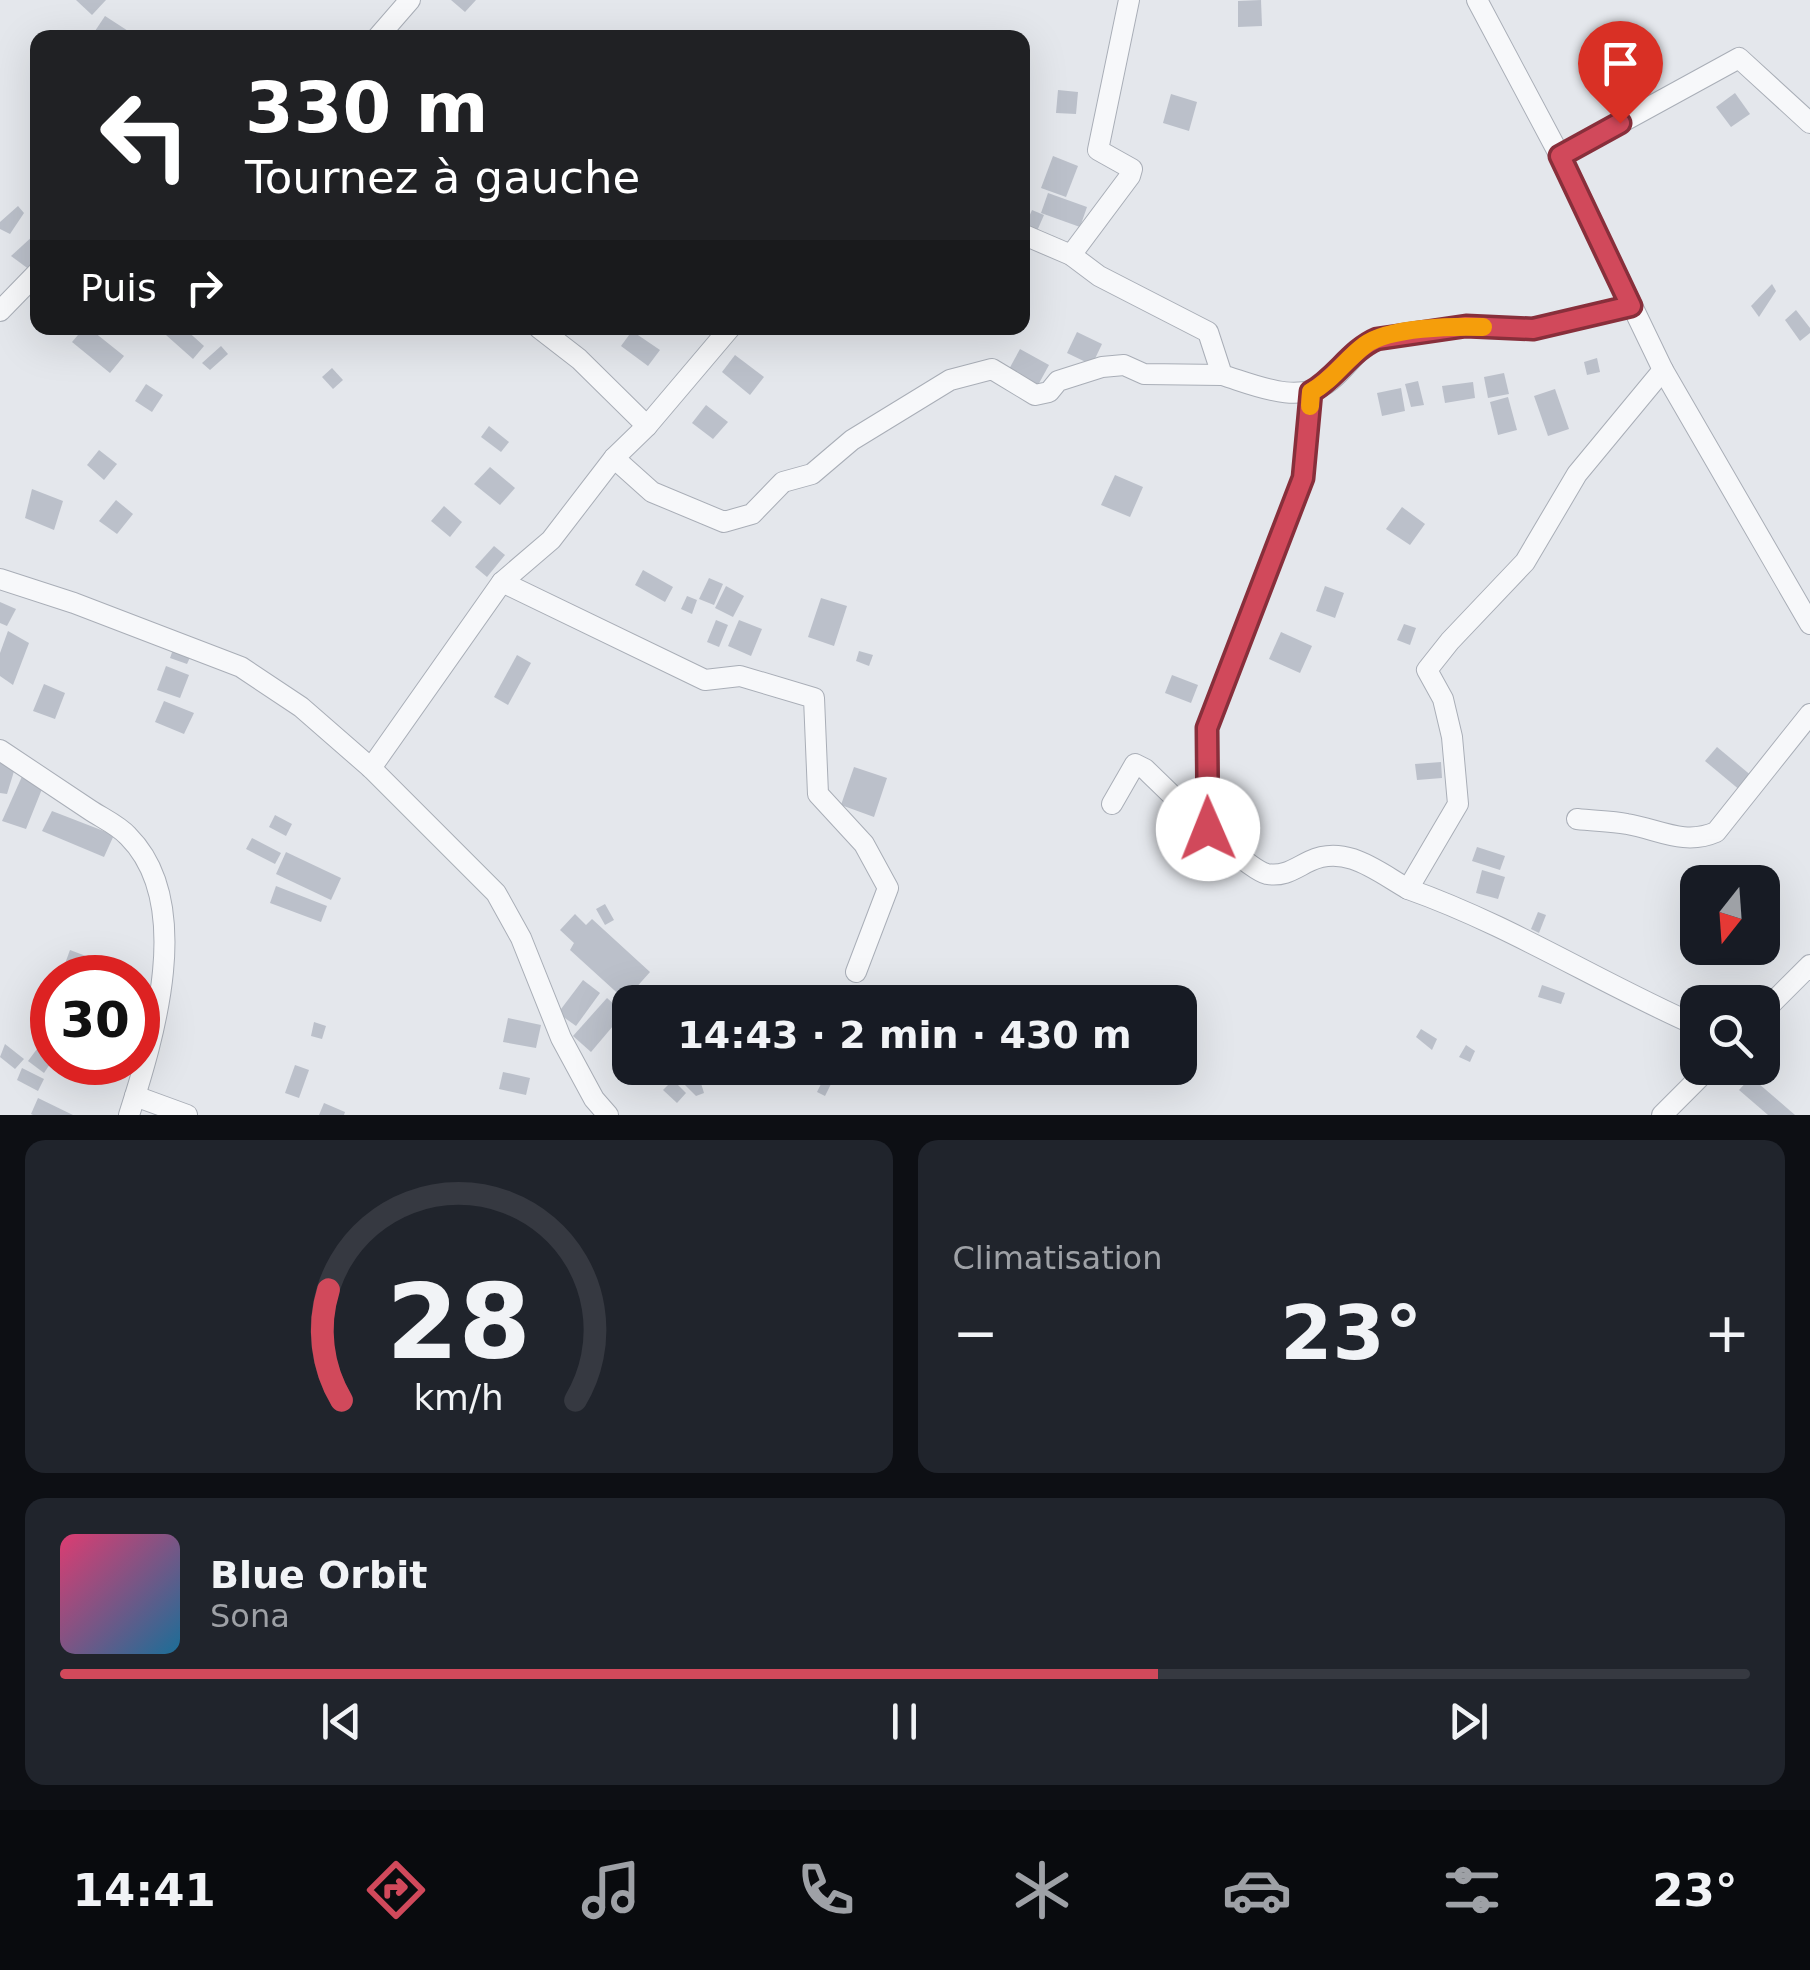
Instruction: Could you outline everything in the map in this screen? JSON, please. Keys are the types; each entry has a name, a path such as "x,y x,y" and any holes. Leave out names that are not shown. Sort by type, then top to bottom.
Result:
{"street":[{"path":"1071,255 1132,169 1098,150 1129,0"},
{"path":"1477,0 1560,156 1663,370 1810,624"},
{"path":"383,30 402,3"},
{"path":"1560,156 1740,58 1810,123"},
{"path":"1030,237 1071,255 1099,276 1208,332 1222,375"},
{"path":"0,310 30,280"},
{"path":"614,458 652,492 724,522 752,514 784,482 812,474 852,440 950,380 992,369 1035,395 1049,392 1058,381 1124,365 1144,374 1222,375 1297,394 1330,382 1367,344 1377,339 1466,326 1533,329 1631,306"},
{"path":"548,335 647,426"},
{"path":"371,768 502,582 551,540 614,458 647,426 724,335"},
{"path":"1408,889 1458,804 1452,737 1443,698 1427,670 1525,562 1577,474 1663,370"},
{"path":"1208,829 1207,728 1303,478 1311,392"},
{"path":"0,579 240,667 301,706 371,768 496,893 521,938 561,1038 594,1100 608,1115"},
{"path":"502,582 705,680 740,676 814,698 818,794 864,844 888,888 856,972"},
{"path":"1577,819 1630,824 1677,838 1708,836 1716,832 1810,714"},
{"path":"0,750 126,834 145,856 165,934 161,1000 132,1105 187,1115"},
{"path":"1112,804 1135,764 1145,768 1208,829 1262,873 1283,875 1315,858 1350,856 1408,889 1459,907 1680,1018"},
{"path":"1780,995 1810,965"},
{"path":"1662,1115 1692,1085"}],"building":[{"path":"76,0 106,0 92,15"},
{"path":"451,0 476,0 465,12"},
{"path":"1261,0 1262,26 1238,27 1238,1"},
{"path":"105,16 127,30 96,30"},
{"path":"1058,90 1078,92 1076,114 1056,113"},
{"path":"1735,93 1750,114 1731,127 1716,107"},
{"path":"1171,94 1197,102 1189,131 1163,123"},
{"path":"1053,156 1078,166 1066,197 1041,188"},
{"path":"1048,193 1087,207 1080,227 1041,213"},
{"path":"18,206 24,213 10,234 0,229 0,222"},
{"path":"1032,210 1044,215 1037,231 1030,228"},
{"path":"30,239 30,270 11,256"},
{"path":"1772,284 1776,291 1759,317 1751,306"},
{"path":"1796,310 1810,328 1810,333 1800,341 1785,320"},
{"path":"1077,332 1102,344 1092,365 1067,353"},
{"path":"78,335 98,335 124,356 110,373 72,342"},
{"path":"166,335 192,335 204,346 193,359"},
{"path":"629,335 638,335 660,350 648,366 621,346"},
{"path":"221,346 228,354 210,370 202,363"},
{"path":"1020,349 1049,365 1037,387 1008,371"},
{"path":"735,355 764,377 750,395 722,372"},
{"path":"1597,358 1600,372 1587,375 1584,362"},
{"path":"332,368 343,380 333,389 322,377"},
{"path":"1504,373 1509,394 1488,398 1484,377"},
{"path":"1418,381 1424,405 1411,407 1405,384"},
{"path":"1473,382 1475,398 1445,403 1442,386"},
{"path":"146,384 163,395 152,412 135,401"},
{"path":"1401,388 1405,411 1382,416 1377,393"},
{"path":"1555,389 1569,429 1548,436 1534,396"},
{"path":"1508,397 1517,430 1498,435 1490,402"},
{"path":"706,405 728,422 713,439 692,423"},
{"path":"489,426 509,442 501,452 481,437"},
{"path":"99,450 117,464 104,480 87,465"},
{"path":"490,467 515,488 500,505 474,484"},
{"path":"1115,475 1143,487 1130,517 1101,505"},
{"path":"32,489 63,501 54,530 25,518"},
{"path":"116,500 133,514 117,534 99,521"},
{"path":"444,506 462,522 450,537 431,521"},
{"path":"1402,507 1425,524 1410,545 1386,529"},
{"path":"494,546 505,555 487,577 475,567"},
{"path":"643,570 673,587 665,602 635,585"},
{"path":"709,578 723,584 714,605 699,599"},
{"path":"726,586 744,596 733,617 715,608"},
{"path":"1325,586 1344,593 1335,618 1316,611"},
{"path":"687,596 697,600 692,614 681,609"},
{"path":"821,598 847,606 834,646 808,637"},
{"path":"0,602 16,609 7,626 0,623"},
{"path":"716,620 728,625 719,647 707,642"},
{"path":"739,620 762,629 751,656 728,646"},
{"path":"1404,624 1416,628 1410,645 1397,640"},
{"path":"8,631 29,643 13,685 0,676 0,653"},
{"path":"1281,632 1312,646 1300,673 1269,659"},
{"path":"174,647 192,653 187,664 170,658"},
{"path":"859,651 873,655 869,666 856,661"},
{"path":"517,655 531,663 508,705 494,697"},
{"path":"166,666 189,675 180,698 157,690"},
{"path":"1172,675 1198,685 1191,703 1165,693"},
{"path":"44,684 65,693 55,719 33,711"},
{"path":"164,701 194,713 184,734 155,722"},
{"path":"1717,747 1753,777 1741,791 1705,761"},
{"path":"0,762 15,768 7,794 0,793"},
{"path":"1441,762 1442,778 1417,780 1415,764"},
{"path":"854,767 887,778 874,817 841,805"},
{"path":"24,772 44,784 26,829 2,821"},
{"path":"52,811 114,835 104,857 42,831"},
{"path":"275,815 292,824 286,836 269,827"},
{"path":"252,838 281,853 275,864 246,849"},
{"path":"1477,847 1505,856 1500,870 1472,861"},
{"path":"286,852 341,878 331,900 276,874"},
{"path":"1482,870 1505,877 1498,899 1476,893"},
{"path":"276,886 327,906 321,922 270,903"},
{"path":"605,904 614,920 605,925 596,909"},
{"path":"1538,912 1546,915 1539,933 1531,929"},
{"path":"575,914 586,925 592,919 650,972 638,985 612,985 612,988 570,950 574,943 560,930"},
{"path":"583,980 600,993 576,1026 558,1013"},
{"path":"1542,985 1565,993 1561,1004 1538,997"},
{"path":"607,998 612,1002 612,1027 591,1052 573,1036"},
{"path":"508,1018 541,1025 536,1048 503,1042"},
{"path":"314,1022 326,1026 322,1039 311,1036"},
{"path":"1421,1029 1437,1039 1432,1050 1416,1037"},
{"path":"5,1044 24,1059 15,1069 0,1057"},
{"path":"1466,1045 1475,1051 1470,1062 1459,1057"},
{"path":"295,1065 309,1070 299,1098 285,1093"},
{"path":"22,1068 30,1072 30,1085 41,1085 38,1091 17,1080"},
{"path":"503,1072 530,1078 526,1095 499,1089"},
{"path":"668,1085 678,1085 686,1093 677,1103 663,1090"},
{"path":"685,1085 702,1085 704,1093 696,1096"},
{"path":"820,1085 830,1085 825,1096 817,1092"},
{"path":"1744,1085 1760,1085 1795,1115 1768,1115 1739,1090"},
{"path":"38,1098 73,1115 33,1115"},
{"path":"324,1103 345,1112 344,1115 319,1115"}],"slow traffic":[{"path":"1310,406 1311,392 1330,382 1367,344 1377,339 1483,327"}],"route":[{"path":"1208,829 1207,728 1303,478 1311,392 1330,382 1367,344 1377,339 1466,326 1533,329 1631,306 1560,156 1620,123"}]}
